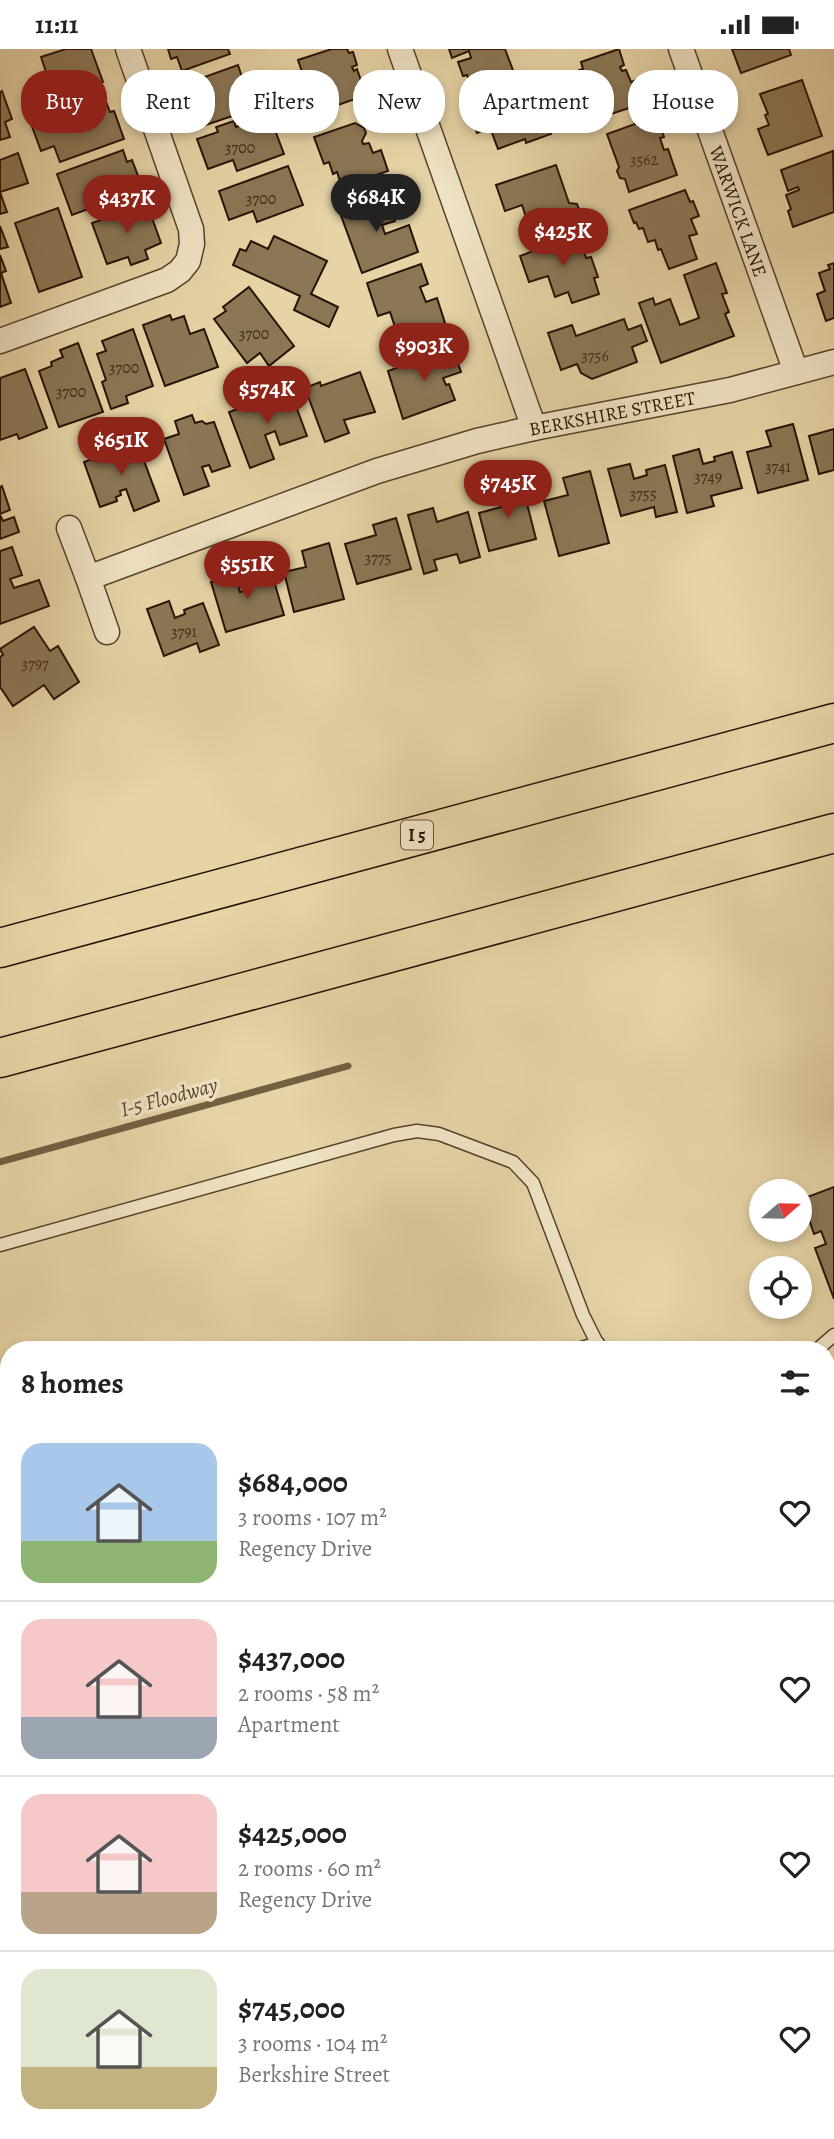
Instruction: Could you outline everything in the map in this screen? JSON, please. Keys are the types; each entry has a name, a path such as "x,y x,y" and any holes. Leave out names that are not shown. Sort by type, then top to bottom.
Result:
{"highway":[{"name":"I 5","path":"0,947 834,723"},
{"path":"0,1058 834,833"},
{"path":"755,854 834,846"}],"street":[{"path":"0,341 167,280 188,261 192,244 187,214 128,49"},
{"path":"400,49 534,428"},
{"name":"WARWICK LANE","path":"681,49 796,372"},
{"name":"BERKSHIRE STREET","path":"88,578 377,471 453,448 534,428 687,399 834,362"},
{"path":"69,528 107,632"}],"lane":[{"path":"0,1245 394,1135 417,1132 439,1134 513,1162 533,1183 583,1315 596,1341"}],"building":[{"path":"66,49 91,49 99,70 45,70 41,57"},
{"path":"168,49 228,49 230,54 185,70 182,70 177,57 171,59"},
{"path":"332,49 347,49 349,53 353,52 357,65 352,67 353,100 339,105 339,70 301,70 298,60"},
{"path":"449,49 505,49 513,70 461,70 458,62 471,58 469,51 452,58"},
{"path":"619,49 624,65 620,67 628,75 628,108 614,113 614,70 579,70 583,69 581,62"},
{"path":"732,49 789,49 791,55 741,73"},
{"path":"238,65 240,70 229,70 229,117 215,122 215,73"},
{"path":"802,80 822,136 768,155 758,129 769,125 765,115 768,114 760,94"},
{"path":"2,91 12,119 5,122 10,137 0,140 0,92"},
{"path":"107,104 110,112 114,111 124,139 60,162 54,146 41,151 34,133 107,133"},
{"path":"229,123 229,133 276,133 284,154 237,171 233,160 208,169 197,139 218,132 216,127"},
{"path":"353,124 353,133 366,133 363,144 369,143 373,153 381,150 388,171 342,187 337,172 333,174 329,162 324,164 314,137 339,133 339,128"},
{"path":"628,126 628,133 663,133 664,137 660,138 664,150 668,149 677,175 629,192 625,179 620,178 617,171 619,167 607,134"},
{"path":"492,133 551,134 526,143 525,139 498,149"},
{"path":"123,150 127,162 132,160 143,189 72,215 57,174"},
{"path":"833,151 834,212 793,227 786,195 799,190 798,187 788,191 781,170"},
{"path":"18,153 28,183 0,192 0,160"},
{"path":"556,165 569,203 577,204 580,212 575,217 576,220 532,235 522,205 505,211 496,185"},
{"path":"288,166 303,205 257,222 253,211 229,220 219,191"},
{"path":"685,190 699,216 691,219 697,234 689,236 697,259 669,269 655,240 648,242 643,228 639,229 636,222 634,223 629,210"},
{"path":"0,192 7,212 0,214"},
{"path":"385,194 395,221 382,225 385,234 409,225 418,252 362,273 339,210"},
{"path":"147,204 161,243 145,250 148,259 131,265 128,257 107,264 92,223"},
{"path":"58,208 82,277 39,292 15,223"},
{"path":"0,226 8,247 0,249"},
{"path":"577,232 586,258 591,257 598,277 594,278 599,294 572,303 568,292 555,297 548,276 529,282 520,256"},
{"path":"274,236 327,261 311,294 338,307 329,327 294,310 300,296 233,265 240,249 246,251 251,241 268,249"},
{"path":"0,255 6,271 1,273 11,303 0,307"},
{"path":"716,263 727,293 722,294 729,312 725,314 734,336 661,363 639,303 653,298 655,305 670,299 680,325 699,318 684,275"},
{"path":"834,263 834,318 826,321 817,294 825,291 819,273 830,269 828,265"},
{"path":"421,264 428,284 420,287 426,302 437,298 445,323 400,342 390,312 378,316 367,283"},
{"path":"249,287 294,346 269,366 260,353 247,363 214,319 226,311 223,307"},
{"path":"170,315 172,320 184,316 190,334 204,329 218,367 165,386 143,325"},
{"path":"624,319 628,330 641,325 647,341 632,347 637,362 592,379 581,373 577,364 561,370 548,333 572,325 576,336"},
{"path":"133,329 153,386 126,396 128,403 111,409 102,382 106,380 97,354 106,351 102,341"},
{"path":"78,343 103,412 59,427 39,371 52,366 51,362 63,357 60,350"},
{"path":"452,347 461,372 443,378 446,385 449,384 455,400 403,419 388,371"},
{"path":"25,369 47,428 19,439 17,434 0,440 0,378"},
{"path":"360,372 375,412 344,420 349,433 325,442 305,388 320,382 321,386"},
{"path":"290,390 307,436 280,445 275,431 265,435 274,459 250,468 229,412"},
{"path":"192,415 195,423 214,422 230,466 212,472 209,465 202,467 209,486 184,495 164,439 179,434 175,421"},
{"path":"793,424 808,480 758,493 747,452 771,446 766,431"},
{"path":"834,429 834,470 819,474 809,436"},
{"path":"108,445 111,455 138,445 159,501 134,511 126,489 120,491 121,495 116,497 117,501 100,507 84,462 95,458 92,451"},
{"path":"699,449 703,464 715,461 714,457 732,452 742,488 711,496 714,506 687,513 673,456"},
{"path":"630,464 634,479 647,475 646,470 665,465 677,512 656,517 654,507 621,516 608,469"},
{"path":"590,471 609,543 559,556 544,501 568,495 563,478"},
{"path":"522,484 536,539 489,551 479,513 501,507 497,491"},
{"path":"2,486 10,510 0,514 0,487"},
{"path":"433,508 437,522 468,512 480,557 460,563 457,554 434,560 437,570 424,574 408,515"},
{"path":"0,515 3,521 14,517 19,532 0,539"},
{"path":"396,518 411,569 357,584 345,544 376,535 373,525"},
{"path":"329,543 344,599 294,612 284,572 306,567 302,551"},
{"path":"12,547 22,575 10,579 14,588 39,580 49,606 0,624 0,551"},
{"path":"271,571 284,615 226,632 211,582 235,575 240,592 247,590 244,578"},
{"path":"169,601 175,618 185,614 184,610 203,603 219,645 200,652 197,643 164,656 147,609"},
{"path":"34,627 50,651 58,646 79,682 54,699 44,685 13,706 0,687 0,657 3,655 0,649"},
{"path":"834,1187 834,1299 815,1248 826,1244 821,1231 814,1234 812,1228 812,1195"}],"waterway":[{"name":"I-5 Floodway","path":"0,1162 348,1066"}]}
